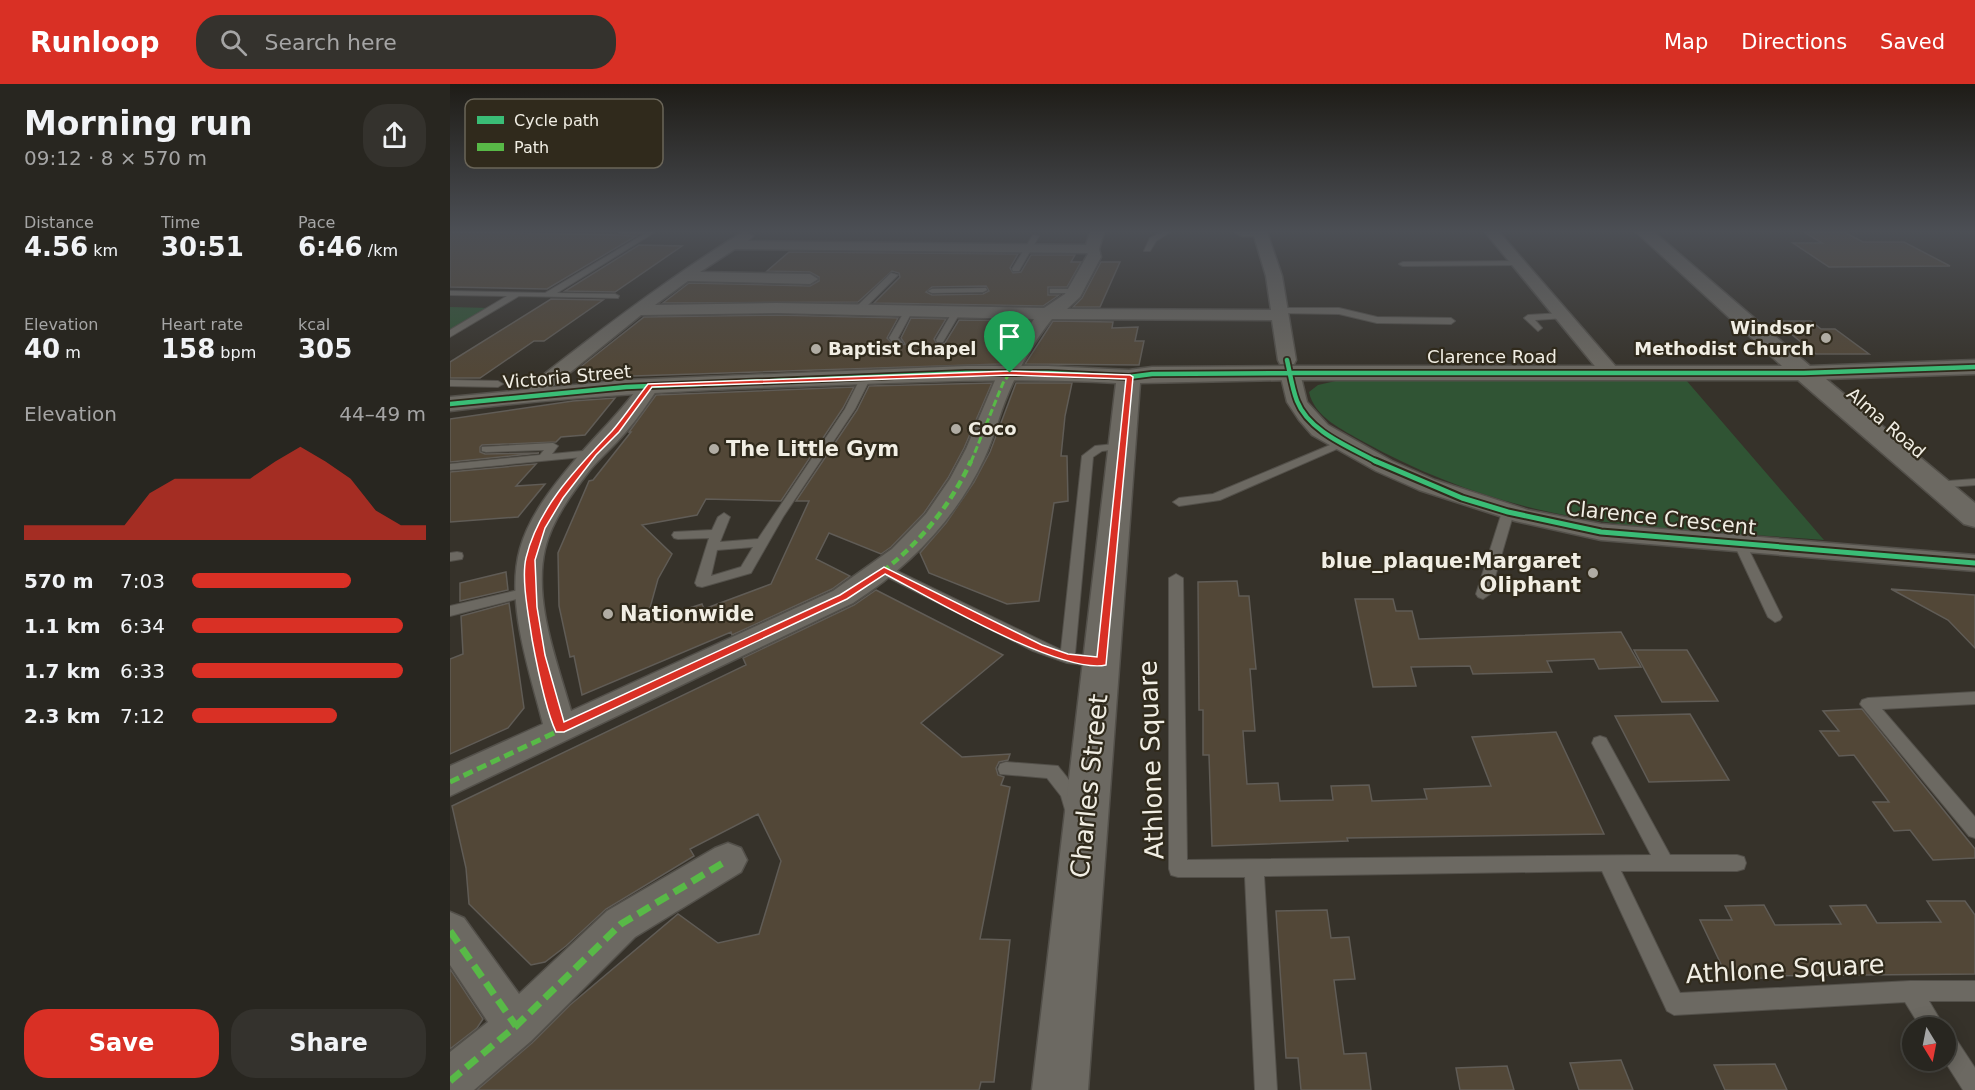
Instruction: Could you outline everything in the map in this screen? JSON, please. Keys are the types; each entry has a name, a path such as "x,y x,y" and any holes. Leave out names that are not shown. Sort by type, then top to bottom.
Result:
{"street":[{"path":"536,393 577,363 637,310 680,279"},
{"path":"450,782 843,597 884,570 930,525 953,495 974,458 1003,383 1044,316 1067,303 1082,279"},
{"name":"Clarence Crescent","path":"1274,279 1288,366 1297,402 1306,417 1320,430 1384,466 1427,484 1508,512 1601,532 1975,563"},
{"path":"1531,279 1610,372"},
{"name":"Alma Road","path":"1697,279 1975,518"},
{"path":"637,310 764,308 956,313 1278,313"},
{"name":"Clarence Road","path":"1010,373 1130,377 1288,366 1804,373 1975,367"},
{"name":"Victoria Street","path":"450,405 536,393 650,385 1010,373"},
{"name":"Charles Street","path":"1060,1090 1082,854 1085,660 1124,446 1130,377"},
{"path":"560,729 540,655 531,591 530,560 541,528 559,497 593,453 624,430 650,385"},
{"path":"450,1081 516,1026 621,924 728,860"},
{"path":"450,931 516,1026"}],"lane":[{"path":"548,295 575,279"},
{"path":"857,311 890,279"},
{"path":"960,290 967,279"},
{"path":"932,291 983,290"},
{"path":"1053,291 1076,291"},
{"path":"450,293 615,296"},
{"path":"450,334 517,294"},
{"path":"1278,313 1339,311 1377,320 1451,321"},
{"path":"898,343 893,338 908,312"},
{"path":"940,340 956,313"},
{"path":"1538,328 1528,318 1562,316"},
{"path":"724,518 712,547 702,583 746,570 777,518 850,409 866,377"},
{"path":"450,383 498,384"},
{"path":"1179,502 1216,497 1342,442"},
{"path":"486,449 553,446 543,458"},
{"path":"450,466 593,453"},
{"path":"1935,485 1975,482"},
{"path":"1483,594 1508,512"},
{"path":"678,535 718,534"},
{"path":"712,547 763,542"},
{"path":"1740,544 1775,617"},
{"path":"884,570 1038,648 1085,660"},
{"name":"Athlone Square","path":"1176,578 1178,869 1737,863"},
{"path":"450,611 531,591"},
{"path":"1975,698 1868,704 1975,830"},
{"path":"1600,743 1665,863"},
{"path":"1006,769 1052,771 1069,794 1082,854"},
{"name":"Athlone Square","path":"1607,863 1674,1004 1910,992 1975,991"},
{"path":"1254,867 1266,1090"},
{"name":"Athlone Square","path":"1910,992 1927,1017"},
{"path":"1956,1059 1975,1088"}],"green space":[{"path":"450,307 490,308 450,331"},
{"path":"1340,380 1686,380 1824,540 1632,526 1542,511 1490,496 1388,455 1323,416 1312,401 1309,392 1318,385"}],"building":[{"path":"450,279 564,279 547,289 450,287"},
{"path":"584,279 634,279 615,292 565,291"},
{"path":"819,279 883,279 858,302 663,303 689,283 810,286"},
{"path":"898,279 1072,279 1067,287 1048,287 1048,295 1059,295 1043,306 874,303","holes":["986,286 989,291 983,294 932,295 926,292 932,287"]},
{"path":"1092,279 1112,279 1100,307 1073,307 1082,298"},
{"path":"551,299 603,300 544,341 534,341 480,378 450,378 450,362"},
{"path":"776,315 898,318 887,338 896,347 905,344 901,338 911,318 946,319 934,339 937,344 945,343 959,320 1030,321 1002,364 633,376 579,382 578,369 644,317"},
{"path":"1053,321 1113,322 1112,328 1138,327 1135,341 1144,341 1139,365 1025,364"},
{"name":"Windsor Methodist Church","path":"1775,321 1811,321 1821,329 1835,329 1869,354 1816,354"},
{"path":"992,383 964,448 948,478 924,513 891,547 881,554 829,533 816,559 850,576 832,589 732,635 731,632 582,695 574,656 570,657 559,606 558,553 589,481 593,480 631,432 629,432 656,395 854,387 843,408 781,501 706,499 697,515 642,525 672,554 658,579 646,622 702,604 704,609 771,584 809,501 796,501 857,410 869,386"},
{"path":"1016,383 1072,383 1065,416 1061,456 1067,456 1068,501 1054,503 1039,601 1007,604 929,573 920,553 946,523 974,482 990,452"},
{"path":"615,398 585,435 561,437 556,442 482,445 480,447 480,452 485,454 539,453 450,462 450,419 573,401"},
{"path":"536,464 516,486 545,484 518,517 450,522 450,472"},
{"path":"506,572 508,590 460,601 460,583"},
{"path":"1237,581 1239,596 1249,596 1256,669 1250,669 1255,731 1243,731 1247,784 1278,783 1280,801 1333,800 1331,786 1369,785 1372,801 1427,799 1424,789 1491,786 1472,737 1556,732 1604,834 1347,838 1348,841 1212,846 1209,755 1203,755 1203,710 1199,710 1198,582"},
{"path":"1891,589 1975,595 1975,648 1948,620"},
{"path":"876,590 1003,655 921,723 962,757 1010,754 1008,760 999,762 996,768 998,775 1004,777 1001,785 1010,787 980,939 1010,940 994,1082 981,1082 979,1090 477,1090 532,1043 570,1005 678,914 718,943 759,934 781,861 758,814 690,849 694,856 606,909 545,962 531,965 469,904 466,868 452,806 746,665 743,658 854,605"},
{"path":"1355,599 1393,599 1396,611 1412,611 1419,639 1621,632 1641,667 1599,669 1594,659 1547,661 1552,672 1473,674 1470,666 1411,667 1416,686 1373,687"},
{"path":"509,603 524,708 508,728 450,754 450,659 463,654 461,616"},
{"path":"1634,650 1687,650 1718,701 1662,702"},
{"path":"1862,709 1975,849 1975,858 1933,860 1910,830 1894,831 1873,802 1889,802 1854,755 1839,756 1820,731 1839,731 1823,711"},
{"path":"1690,714 1729,780 1649,782 1615,716"},
{"path":"1927,901 1965,901 1975,915 1975,974 1763,976 1764,978 1728,979 1700,920 1732,920 1725,906 1764,905 1775,925 1841,924 1830,906 1866,905 1877,923 1941,922"},
{"path":"1327,910 1331,938 1349,937 1355,979 1334,980 1344,1054 1366,1053 1371,1090 1301,1090 1298,1058 1286,1058 1276,911"},
{"path":"450,969 483,1019 477,1028 450,1049"},
{"path":"1621,1060 1633,1090 1579,1090 1570,1063"},
{"path":"1775,1064 1787,1090 1725,1090 1714,1065"},
{"path":"1507,1066 1514,1090 1460,1090 1456,1068"}],"marked path":[{"path":"450,782 843,597 875,576 905,552 944,509 968,467 1003,383 1010,373"},
{"path":"450,1081 516,1026 621,924 728,860"},
{"path":"450,931 516,1026"}],"cycle path":[{"path":"1287,360 1297,402 1306,416 1320,430 1384,466 1462,498 1508,512 1601,532 1975,563"},
{"path":"450,404 626,387 966,373 1048,373 1129,377 1152,374 1290,373 1804,373 1975,367"}],"place":[{"name":"Windsor Methodist Church","path":"1826,338"},
{"name":"Baptist Chapel","path":"816,349"},
{"name":"Coco","path":"956,429"},
{"name":"The Little Gym","path":"714,449"},
{"name":"blue_plaque:Margaret Oliphant","path":"1593,573"},
{"name":"Nationwide","path":"608,614"}],"route":[{"path":"1010,373 1097,374 1130,377 1102,662 1068,658 1038,648 884,570 843,597 646,691 560,729 540,655 532,607 530,560 541,528 559,497 593,453 616,431 650,385 1010,373"}]}
